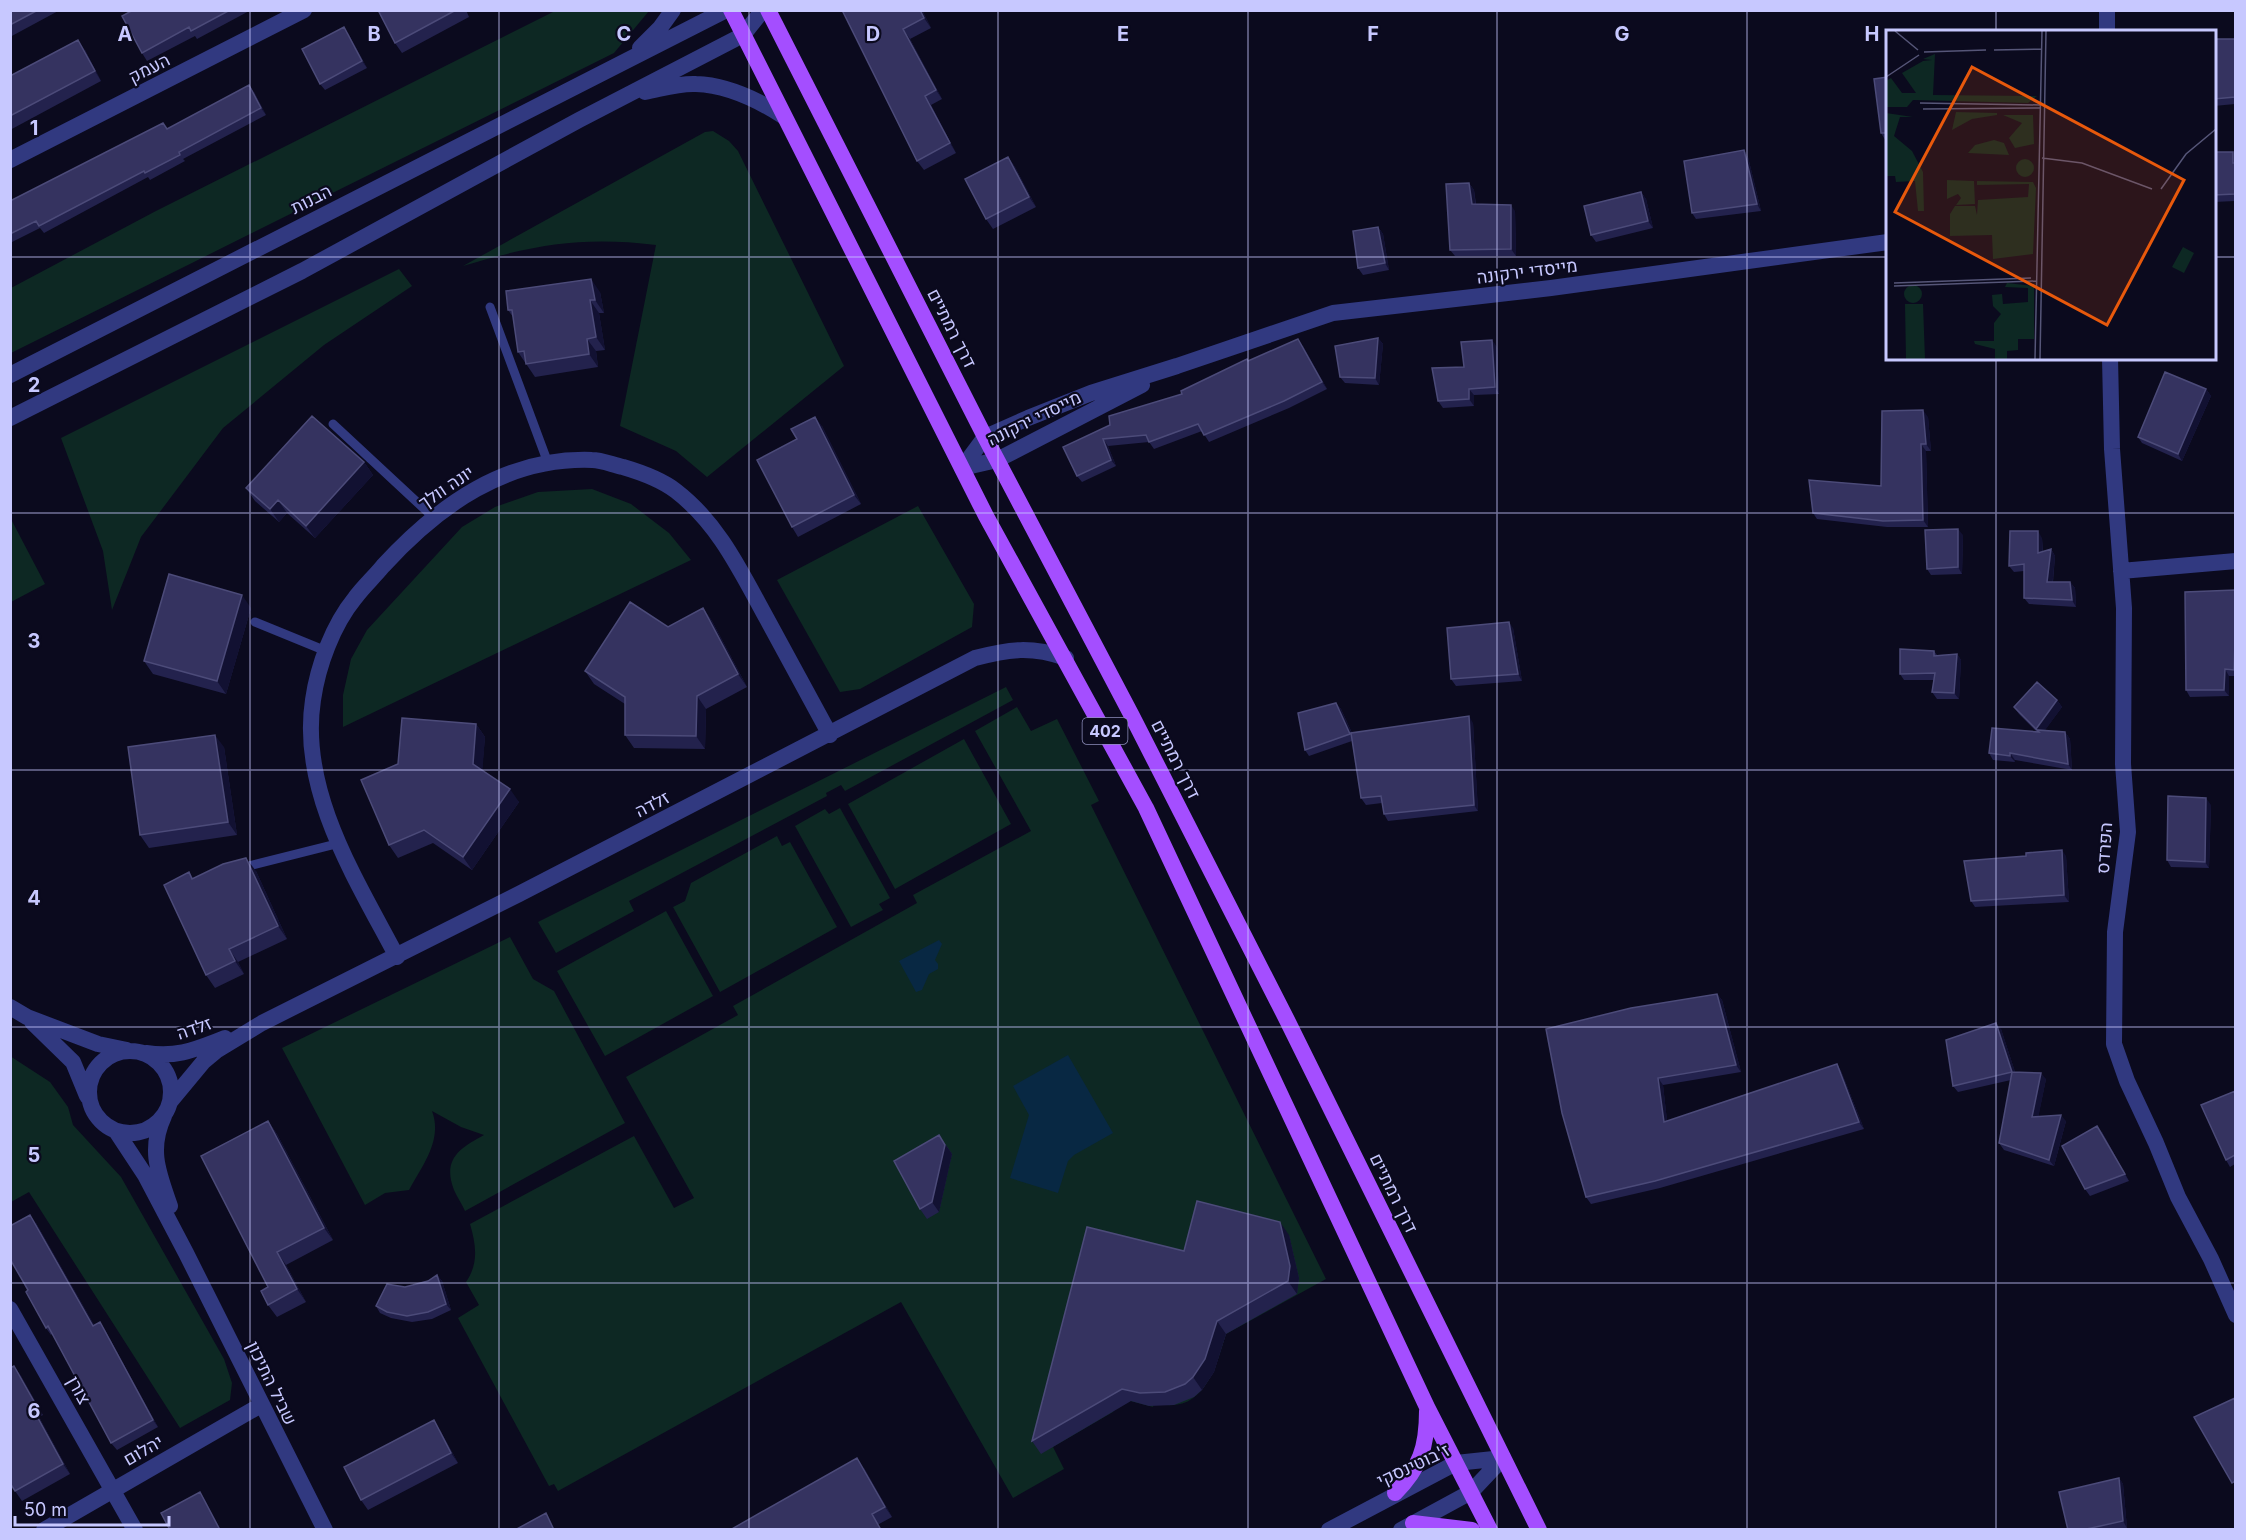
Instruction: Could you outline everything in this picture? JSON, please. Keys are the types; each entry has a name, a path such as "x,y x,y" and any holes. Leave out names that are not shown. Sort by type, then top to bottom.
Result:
{"main road":[{"name":"402","path":"731,10 962,468 1146,808 1428,1407 1490,1530"},
{"name":"דרך רמתיים","path":"768,10 985,437 1132,716 1282,1009 1539,1530"},
{"path":"1395,1493 1416,1469 1423,1452 1428,1407"},
{"path":"1407,1526 1472,1530"}],"street":[{"name":"העמק","path":"10,160 304,10"},
{"name":"הבנות","path":"629,60 660,28 673,10"},
{"name":"הבנות","path":"10,375 726,10"},
{"path":"10,418 302,271 743,35 763,10"},
{"path":"2107,10 2107,30"},
{"path":"624,97 696,84 740,94 761,102 783,116"},
{"name":"מייסדי ירקונה","path":"962,468 985,437 1028,418 1091,393 1333,313 1563,287 1886,242"},
{"name":"הפרדס","path":"2110,360 2112,449 2124,608 2123,764 2128,832 2115,932 2114,1044 2127,1081 2178,1197 2211,1259 2235,1315"},
{"name":"מייסדי ירקונה","path":"962,468 997,460 1177,366"},
{"name":"יונה וולך","path":"397,957 340,843 320,788 315,768 311,728 313,699 326,651 353,599 399,549 433,517 459,497 495,478 548,463 594,460 636,471 674,489 707,520 729,550 830,735"},
{"path":"2121,571 2235,561"},
{"name":"זלדה","path":"27,1017 98,1044 163,1056 179,1055 262,1023 397,957 975,658 1016,649 1035,649 1066,658"},
{"path":"10,1007 27,1017 74,1062 90,1102 95,1114 104,1124 116,1131 138,1132 148,1129 167,1108 169,1082 160,1064 150,1056 133,1051 118,1052 100,1063 90,1081 88,1091 90,1102"},
{"name":"זלדה","path":"167,1108 204,1061 262,1023"},
{"name":"שביל התיכון","path":"167,1108 158,1129 157,1169 186,1253"},
{"name":"שביל התיכון","path":"116,1131 145,1175 186,1253 325,1530"},
{"name":"צורן","path":"10,1309 135,1530"},
{"name":"יהלום","path":"44,1530 261,1405"},
{"path":"1407,1526 1471,1492 1503,1458"},
{"name":"ז'בוטינסקי","path":"1329,1530 1455,1463 1503,1458"}],"lane":[{"path":"490,307 548,463"},
{"path":"333,424 433,517"},
{"path":"255,622 326,651"},
{"path":"226,872 340,843"}],"green space":[{"path":"557,10 649,11 614,53 11,353 11,288 154,212"},
{"path":"713,131 729,141 738,151 844,366 707,477 676,451 620,426 656,245 629,242 558,244 463,266 705,132"},
{"path":"399,269 412,286 324,345 223,428 141,537 112,610 103,551 61,438"},
{"path":"592,489 631,504 669,533 691,560 343,727 343,695 351,659 367,630 462,527 495,507 538,492"},
{"path":"918,506 974,604 972,627 860,689 840,692 777,580"},
{"path":"12,521 45,584 11,602 10,522"},
{"path":"1006,687 1013,700 845,791 841,785 826,793 827,796 629,901 634,911 556,953 538,922"},
{"path":"1017,707 1031,731 1057,719 1099,801 1091,805 1326,1279 1226,1334 1217,1362 1204,1387 1184,1403 1171,1405 1154,1403 1153,1407 1119,1398 1113,1412 1053,1447 1064,1469 1013,1498 901,1302 558,1491 554,1484 549,1486 458,1318 479,1305 466,1282 475,1261 474,1239 470,1224 634,1136 674,1208 694,1198 626,1077 738,1015 733,1006 917,903 913,895 1031,831 975,731"},
{"path":"964,739 1011,824 895,889 848,804"},
{"path":"840,808 890,898 879,904 883,910 851,927 795,826 825,809 829,814"},
{"path":"777,836 782,846 790,842 837,927 720,992 673,907 685,901 691,883"},
{"path":"666,911 713,996 605,1056 557,971"},
{"path":"510,937 533,979 554,991 625,1123 465,1211 451,1179 452,1162 461,1150 484,1135 461,1127 432,1111 435,1122 433,1142 409,1190 385,1193 365,1205 282,1048"},
{"path":"10,1056 50,1082 68,1107 73,1125 121,1177 224,1359 232,1383 230,1400 180,1428 29,1192 11,1202"}],"water":[{"path":"939,940 942,944 935,960 938,969 929,974 922,990 916,992 899,961"},
{"path":"1068,1055 1113,1133 1074,1155 1068,1161 1058,1193 1010,1178 1029,1115 1013,1086"}],"building":[{"path":"10,10 38,10 10,25"},
{"path":"133,10 230,10 191,31 189,27 142,53 122,16"},
{"path":"378,10 456,10 395,43"},
{"path":"842,10 920,10 924,18 903,29 936,90 925,96 950,143 917,161"},
{"path":"344,27 362,61 320,84 302,49"},
{"path":"2216,39 2235,39 2235,97 2216,99"},
{"path":"78,40 95,71 10,116 10,76"},
{"path":"1886,77 1886,133 1881,133 1874,79"},
{"path":"249,85 261,108 145,173 144,171 39,226 36,221 10,234 10,201 163,123 167,129"},
{"path":"1744,150 1757,204 1692,213 1684,161"},
{"path":"2216,152 2233,152 2235,194 2216,195"},
{"path":"1008,157 1029,197 986,219 965,179"},
{"path":"1469,183 1472,204 1511,205 1511,249 1450,250 1446,184"},
{"path":"1641,192 1648,221 1591,235 1584,206"},
{"path":"1378,227 1385,263 1358,268 1353,231"},
{"path":"591,279 595,300 590,300 596,337 587,339 589,354 526,364 524,351 518,352 512,310 508,310 506,291"},
{"path":"1378,338 1375,378 1340,377 1335,346"},
{"path":"1298,339 1322,382 1204,435 1198,424 1149,442 1146,435 1103,439 1111,460 1077,476 1063,447 1110,425 1109,416 1182,394 1181,391 1247,359 1248,361"},
{"path":"1492,340 1495,387 1469,389 1469,399 1438,401 1432,368 1464,367 1461,342"},
{"path":"2165,372 2206,389 2178,454 2138,437"},
{"path":"1923,410 1926,444 1921,444 1923,520 1883,521 1813,513 1809,480 1881,486 1882,411"},
{"path":"312,416 364,462 306,526 278,500 270,509 246,488"},
{"path":"815,417 854,495 792,527 757,460 797,439 791,429"},
{"path":"1958,529 1958,567 1927,569 1925,530"},
{"path":"2010,531 2038,531 2038,553 2051,549 2047,582 2070,582 2072,600 2024,598 2024,564 2009,566"},
{"path":"169,574 242,595 217,681 144,661"},
{"path":"2235,590 2234,670 2225,669 2224,690 2186,690 2185,592"},
{"path":"630,602 668,627 703,608 738,674 697,696 696,736 625,735 625,697 585,671"},
{"path":"1509,622 1518,674 1451,679 1447,628"},
{"path":"1900,649 1934,651 1934,656 1957,654 1954,693 1932,692 1935,673 1900,674"},
{"path":"2037,682 2057,700 2036,729 2014,707"},
{"path":"1336,703 1350,734 1305,750 1298,713"},
{"path":"1469,716 1474,805 1384,814 1381,796 1361,798 1351,733"},
{"path":"402,718 476,724 473,764 510,789 463,857 424,830 389,845 361,780 398,764"},
{"path":"1992,728 2065,732 2068,764 2010,753 2010,756 1989,753"},
{"path":"215,735 228,822 140,835 128,747"},
{"path":"2168,796 2206,798 2205,862 2167,860"},
{"path":"2062,850 2064,895 1971,901 1964,861 2026,856 2026,853"},
{"path":"246,858 278,926 229,949 235,961 206,975 164,885 189,872 192,879 223,864"},
{"path":"1717,994 1736,1065 1658,1078 1664,1122 1837,1064 1859,1122 1655,1181 1586,1197 1562,1113 1546,1029 1631,1008"},
{"path":"1996,1023 2012,1072 1953,1086 1946,1040"},
{"path":"2012,1072 2041,1073 2032,1117 2061,1115 2049,1160 1999,1143"},
{"path":"2235,1091 2235,1155 2226,1160 2201,1105"},
{"path":"268,1121 324,1228 277,1252 297,1289 268,1305 261,1291 268,1287 201,1156"},
{"path":"2097,1126 2125,1174 2085,1189 2062,1146"},
{"path":"939,1135 945,1145 932,1202 920,1209 894,1161"},
{"path":"1197,1201 1280,1222 1290,1266 1288,1281 1217,1321 1205,1359 1193,1377 1185,1384 1165,1392 1140,1393 1122,1389 1032,1441 1087,1227 1184,1251"},
{"path":"30,1215 93,1326 100,1322 153,1420 111,1443 48,1326 46,1328 26,1292 28,1290 10,1259 10,1226"},
{"path":"437,1275 446,1304 428,1312 407,1316 387,1312 376,1306 387,1284 405,1287 428,1281"},
{"path":"14,1366 36,1405 32,1407 63,1464 15,1491 10,1483 10,1368"},
{"path":"2235,1398 2235,1481 2232,1483 2194,1417"},
{"path":"434,1420 451,1453 361,1500 344,1467"},
{"path":"857,1458 885,1507 872,1514 881,1530 730,1530"},
{"path":"2119,1478 2123,1521 2082,1530 2068,1530 2059,1492"},
{"path":"200,1492 220,1530 170,1530 161,1513"},
{"path":"546,1513 554,1530 515,1530"}]}
